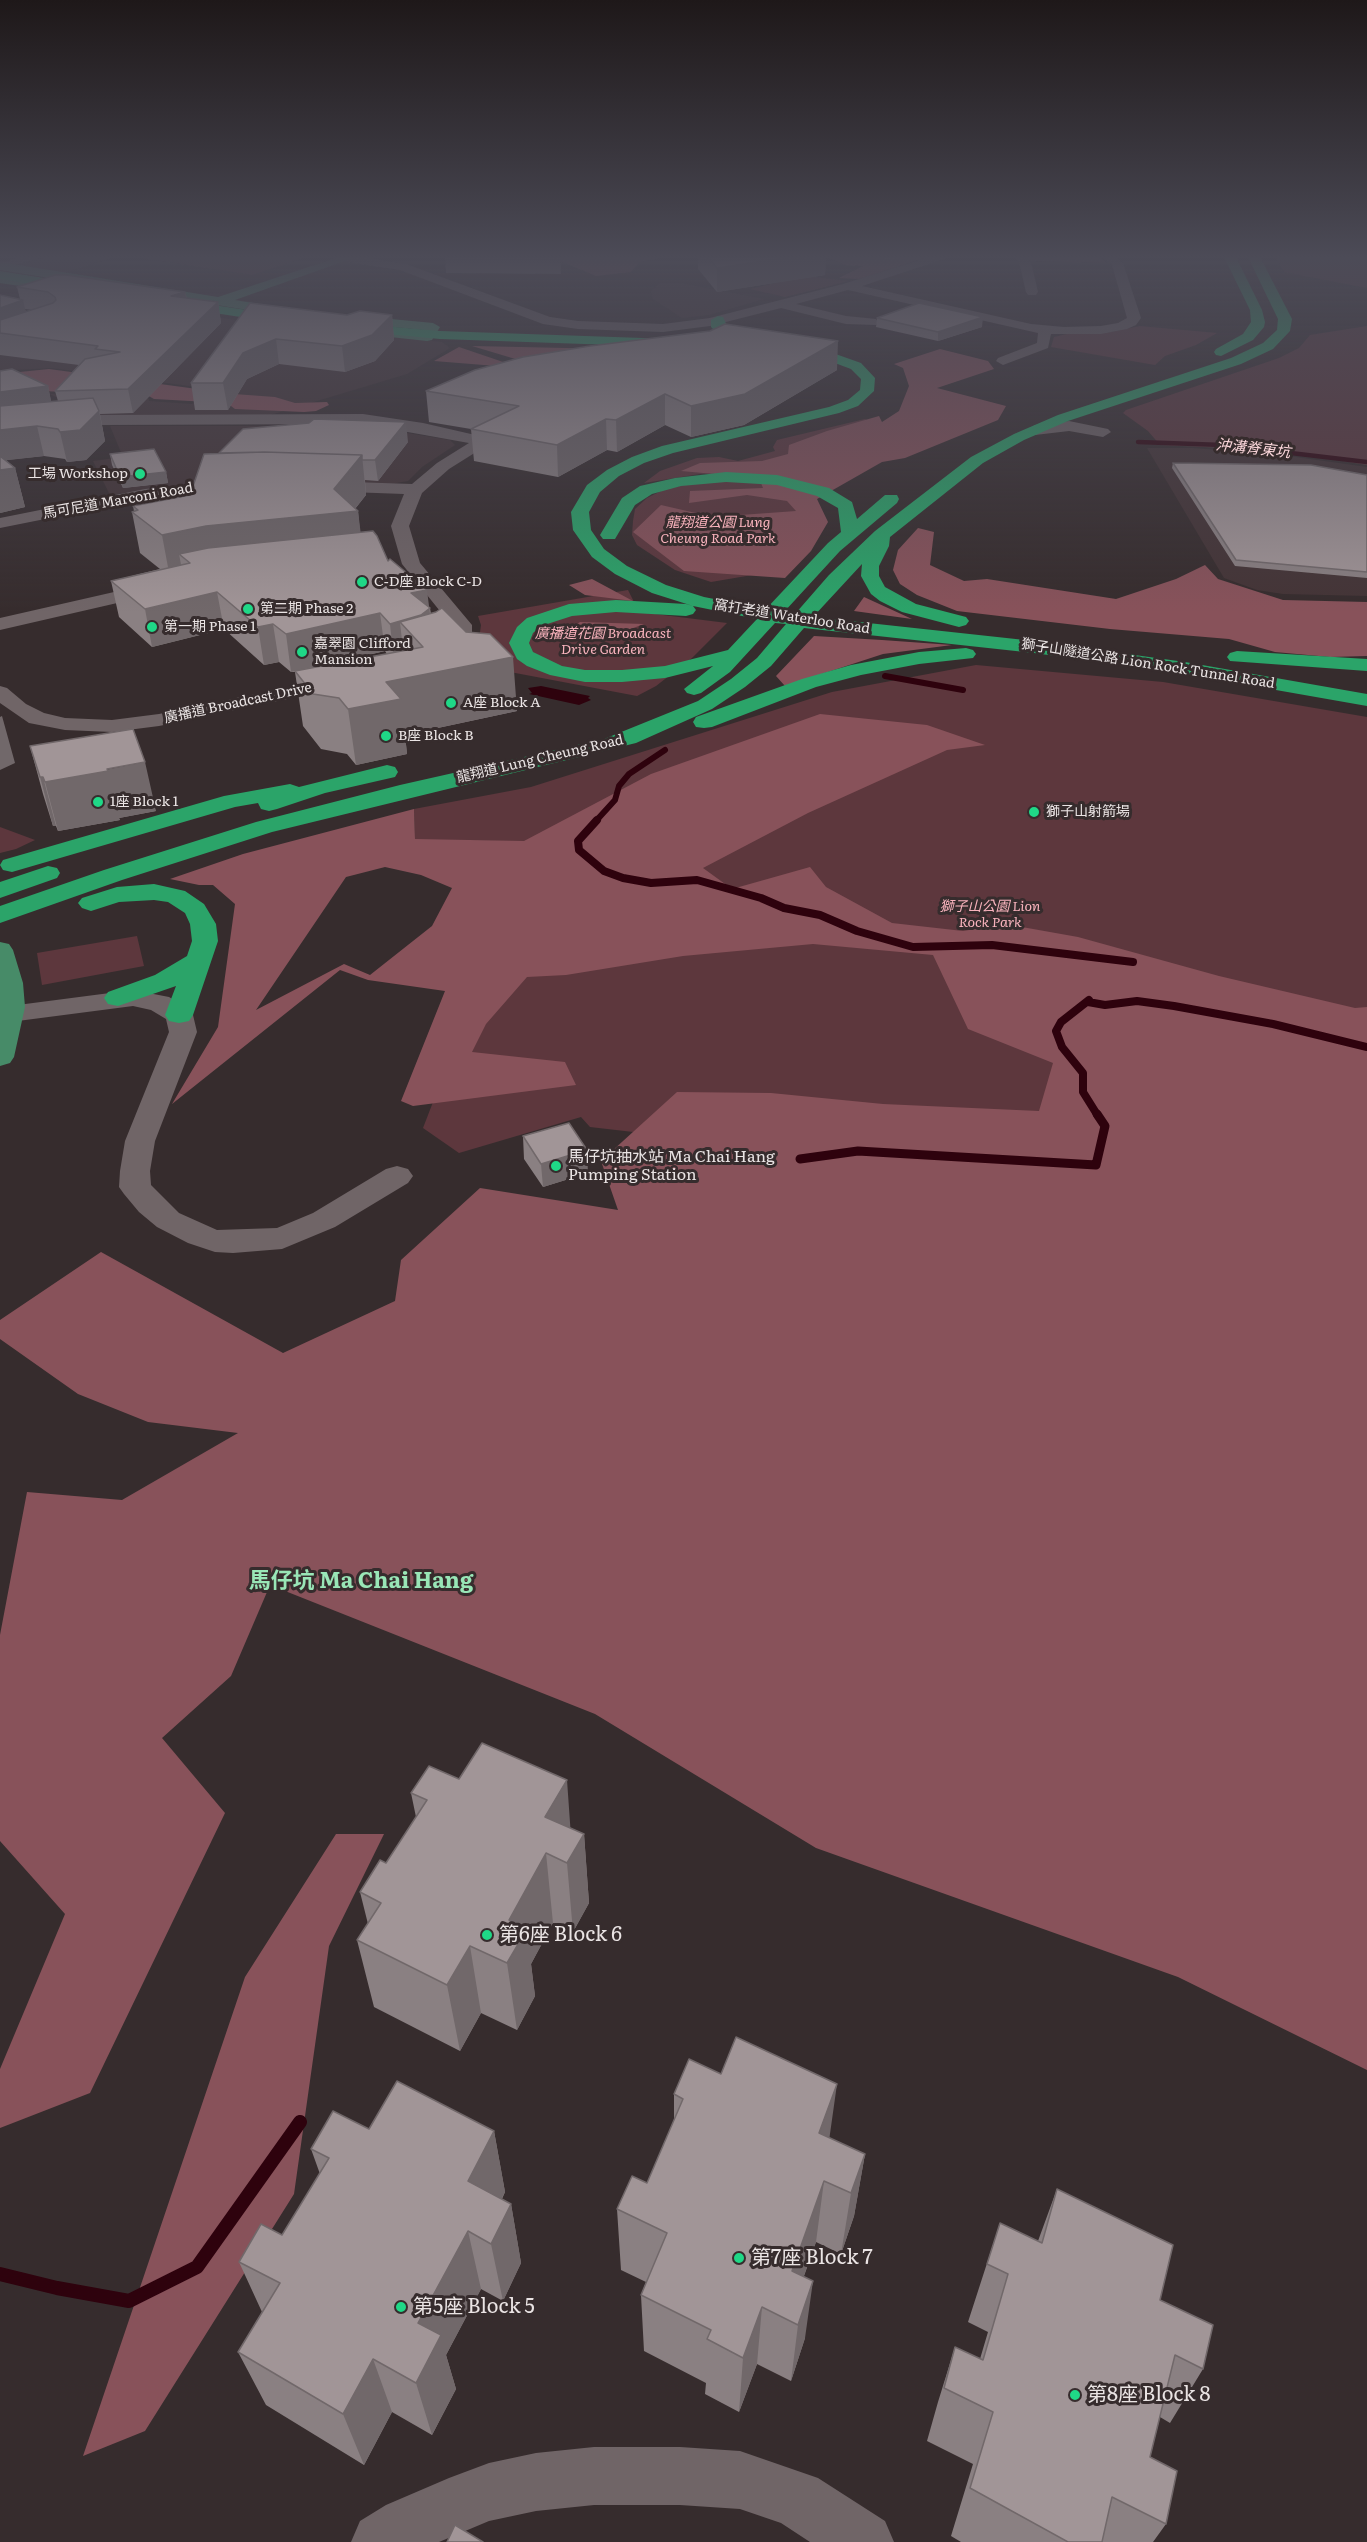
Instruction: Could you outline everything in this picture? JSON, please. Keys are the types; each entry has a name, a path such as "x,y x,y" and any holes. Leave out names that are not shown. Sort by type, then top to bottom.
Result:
{"highway":[{"name":"窩打老道 Waterloo Road","path":"866,376 869,383 868,389 853,403 825,413 695,441 638,460 599,483 588,495 580,512 582,530 589,543 612,565 659,589 769,616 830,619 931,630"},
{"path":"965,448 1068,402 1149,376"},
{"name":"龍翔道 Lung Cheung Road","path":"0,915 113,875 264,827 380,796 565,756 628,738 705,705 764,662 836,579 881,535 977,460 1035,430 1109,402 1191,376"},
{"name":"窩打老道 Waterloo Road","path":"830,619 766,606 716,604 646,568 622,552 604,526 606,506 628,479 670,457 707,446 839,417 866,407 880,398"},
{"path":"609,535 628,502 646,490 681,481 726,477 777,480 829,494 846,506 850,532"},
{"name":"龍翔道 Lung Cheung Road","path":"447,760 538,741 638,714 700,686 723,668 850,532 901,491"},
{"path":"881,535 880,546 870,566 870,576 878,590 887,597 924,613 1032,636"},
{"path":"716,604 687,610 616,606 569,610 534,622 524,630 519,643 524,655 534,662 575,675 635,675 687,667 735,653"},
{"name":"獅子山隧道公路 Lion Rock Tunnel Road","path":"931,630 1032,636 1255,658 1367,665"},
{"name":"獅子山隧道公路 Lion Rock Tunnel Road","path":"931,630 1185,668 1367,700"},
{"path":"628,738 680,730 809,683 887,662 947,655 1076,653"},
{"path":"0,868 232,801 318,788 402,769"},
{"path":"0,890 318,788"},
{"path":"0,925 117,895 141,892 165,894 184,899 199,916 205,941 179,1015"},
{"path":"118,998 165,981 198,960"}],"main road":[{"path":"0,950 10,983 11,1010 4,1031 0,1057"}],"street":[{"path":"1035,430 1069,426 1107,437 1096,420 1096,415 1109,402"},
{"path":"0,429 42,423 98,420 363,419 423,428 478,440 478,444 443,466 416,489 400,526 399,557 459,620 463,629 459,639 452,646 433,659 416,665"},
{"name":"馬可尼道 Marconi Road","path":"0,523 157,492 207,486 257,484"},
{"path":"303,485 416,489"},
{"path":"0,624 176,583"},
{"name":"廣播道 Broadcast Drive","path":"0,692 19,708 44,719 79,726 111,726 159,720 357,679"},
{"path":"11,1010 118,998 148,1000 169,1007 179,1015 183,1032 140,1141 135,1187 168,1220 189,1232 215,1241 246,1242 282,1239 324,1220 397,1176"},
{"path":"381,2542 407,2526 449,2506 489,2492 524,2484 594,2476 680,2476 740,2480 797,2499 864,2542"}],"shaded area":[{"path":"110,376 402,376 267,416 81,416 64,401 50,394 146,397 149,401 192,404 213,389"},
{"path":"110,426 364,426 450,440 455,445 422,467 408,481 390,484 212,481 110,495 93,461 123,457"},
{"path":"1147,448 1192,448 1274,454 1367,467 1367,596 1283,594 1257,590 1224,578"},
{"path":"541,686 590,696 588,698 591,700 579,705 529,694 532,693 528,688"}],"green space":[{"path":"4,376 98,376 234,394 275,397 295,403 327,402 329,405 316,411 304,412 235,409 227,403 154,399 147,395 40,391"},
{"path":"906,376 974,376 937,388 1006,406 998,420 905,458 882,462 817,499 828,522 811,551 785,578 684,571 633,532 661,505 713,517 796,511 787,501 747,495 689,503 690,491 763,488 759,478 681,471 700,463 762,461 788,454 789,445 827,431 879,416 882,422 899,411 909,386"},
{"path":"1227,376 1367,376 1367,465 1300,454 1160,445 1148,431 1123,413 1126,410"},
{"name":"龍翔道公園 Lung Cheung Road Park","path":"865,419 869,421 864,447 730,473 700,474 644,483 660,471 697,458 719,457 738,461 775,451 773,447 777,440"},
{"name":"龍翔道公園 Lung Cheung Road Park","path":"727,481 761,483 807,498 770,572 711,582 675,570 637,545 632,535 635,509 647,498 665,489 694,483"},
{"path":"918,528 934,532 930,565 964,581 987,579 1116,599 1176,579 1205,565 1218,579 1283,600 1367,602 1367,656 1330,657 1275,652 1229,639 1110,629 957,611 917,595 900,584 893,570 898,550"},
{"path":"592,579 633,601 585,595 569,585"},
{"name":"廣播道花園 Broadcast Drive Garden","path":"628,590 639,612 727,623 692,658 656,686 637,696 452,661 479,640 481,625 478,616"},
{"path":"864,597 912,619 854,611"},
{"path":"580,622 644,624 612,636 567,631"},
{"path":"814,636 952,645 883,654 785,686 776,676"},
{"name":"獅子山公園 Lion Rock Park","path":"976,665 1163,682 1367,717 1367,1132 746,1145 590,1127 581,1117 459,1153 423,1128 457,1040 580,842 415,840 414,809 531,787 832,692"},
{"path":"820,714 927,725 985,745 947,750 808,813 703,868 732,889 810,867 826,887 892,923 963,931 1005,924 1078,937 1219,976 1355,1008 1367,1007 1367,2070 1178,1977 816,1848 595,1714 270,1585 231,1676 162,1738 225,1813 90,2093 0,2128 0,2069 65,1914 0,1841 0,1635 27,1492 122,1500 238,1433 148,1422 78,1394 0,1339 0,1320 101,1252 283,1353 395,1301 401,1260 480,1188 618,1210 601,1161 677,1092 771,1093 883,1104 1039,1111 1053,1063 968,1029 933,955 813,944 683,956 566,975 527,977 486,1024 472,1052 565,1062 576,1085 413,1106 401,1101 445,991 368,980 340,970 172,1104 218,1027 235,904 213,885 199,885 170,879 243,854 414,809 415,839 524,841 651,774","holes":["385,867 421,875 452,888 432,926 370,975 344,964 256,1010 346,877"]},
{"path":"0,827 35,840 16,849 0,853"},
{"path":"137,936 144,966 42,985 37,953"},
{"path":"336,1834 384,1834 329,1946 294,2194 145,2431 83,2456 245,1977"}],"building":[{"path":"0,376 26,376 48,386 0,392"},
{"path":"69,376 142,376 128,389 55,391"},
{"path":"196,376 228,376 223,383 191,383"},
{"path":"462,376 777,376 745,394 691,406 665,394 616,420 606,419 557,445 471,429 519,406 426,391"},
{"path":"93,398 99,411 80,430 60,432 58,429 37,426 0,430 0,406"},
{"path":"314,419 406,422 375,460 362,460 362,455 219,453 243,429 309,423"},
{"path":"154,449 166,472 120,477 110,454"},
{"path":"264,452 362,455 334,489 358,511 206,526 162,535 132,512 138,510 133,506 190,495 204,454"},
{"path":"0,456 15,468 0,470"},
{"path":"1173,463 1311,465 1367,475 1367,572 1236,560"},
{"path":"373,531 388,561 390,559 427,590 411,593 430,608 421,615 390,624 380,613 286,634 273,624 258,627 217,592 145,609 111,581 190,563 179,554 208,548"},
{"path":"442,608 466,632 490,634 513,657 386,682 401,699 348,709 339,698 313,694 295,671 423,647 400,622 436,612"},
{"path":"133,729 145,762 45,782 43,777 40,777 30,746"},
{"path":"569,1123 587,1150 541,1164 523,1136"},
{"path":"482,1743 567,1780 545,1817 584,1834 567,1863 546,1853 509,1920 527,1929 507,1963 470,1946 447,1985 357,1940 381,1903 360,1892 380,1860 386,1863 427,1800 411,1793 429,1766 459,1779"},
{"path":"736,2037 837,2084 819,2133 865,2154 851,2193 824,2181 792,2271 813,2281 798,2325 762,2307 743,2358 707,2339 711,2330 641,2295 667,2233 617,2209 632,2176 647,2183 683,2099 674,2094 689,2059 721,2074"},
{"path":"397,2081 494,2131 468,2181 511,2204 491,2244 468,2231 418,2323 441,2335 416,2383 373,2359 343,2414 238,2352 280,2283 239,2262 261,2224 282,2235 329,2158 311,2149 333,2111 369,2129"},
{"path":"1057,2189 1173,2245 1160,2300 1213,2325 1203,2369 1175,2355 1150,2457 1177,2471 1166,2524 1112,2497 1102,2542 1068,2542 970,2488 993,2412 944,2388 955,2347 983,2360 1008,2274 987,2264 1000,2223 1042,2243"},
{"path":"455,2525 483,2542 447,2542"}],"waterway":[{"name":"沖溝脊東坑","path":"1138,442 1223,445 1367,462"},
{"path":"885,676 963,690"},
{"path":"595,822 615,800 619,786 629,774 665,750"},
{"path":"597,820 578,841 579,850 604,871 623,878 651,883 697,880 761,898 784,908 820,915 857,931 913,947 992,945 1133,962"},
{"path":"1089,1000 1061,1022 1056,1031 1062,1047 1083,1073 1083,1092 1098,1116"},
{"path":"1088,1002 1105,1005 1137,1001 1174,1006 1273,1024 1367,1047"},
{"path":"800,1159 858,1151 1096,1165 1105,1126 1097,1114"},
{"path":"0,2274 57,2288 129,2301 197,2267 300,2122"}],"place":[{"name":"工場 Workshop","path":"140,474"},
{"name":"C-D座 Block C-D","path":"362,582"},
{"name":"第二期 Phase 2","path":"248,609"},
{"name":"第一期 Phase 1","path":"152,627"},
{"name":"嘉翠園 Clifford Mansion","path":"302,652"},
{"name":"A座 Block A","path":"451,703"},
{"name":"B座 Block B","path":"386,736"},
{"name":"1座 Block 1","path":"98,802"},
{"name":"獅子山射箭場","path":"1034,812"},
{"name":"馬仔坑抽水站 Ma Chai Hang Pumping Station","path":"556,1166"},
{"name":"第6座 Block 6","path":"487,1935"},
{"name":"第7座 Block 7","path":"739,2258"},
{"name":"第5座 Block 5","path":"401,2307"},
{"name":"第8座 Block 8","path":"1075,2395"}],"district":[{"name":"馬仔坑 Ma Chai Hang","path":"361,1582"}]}
